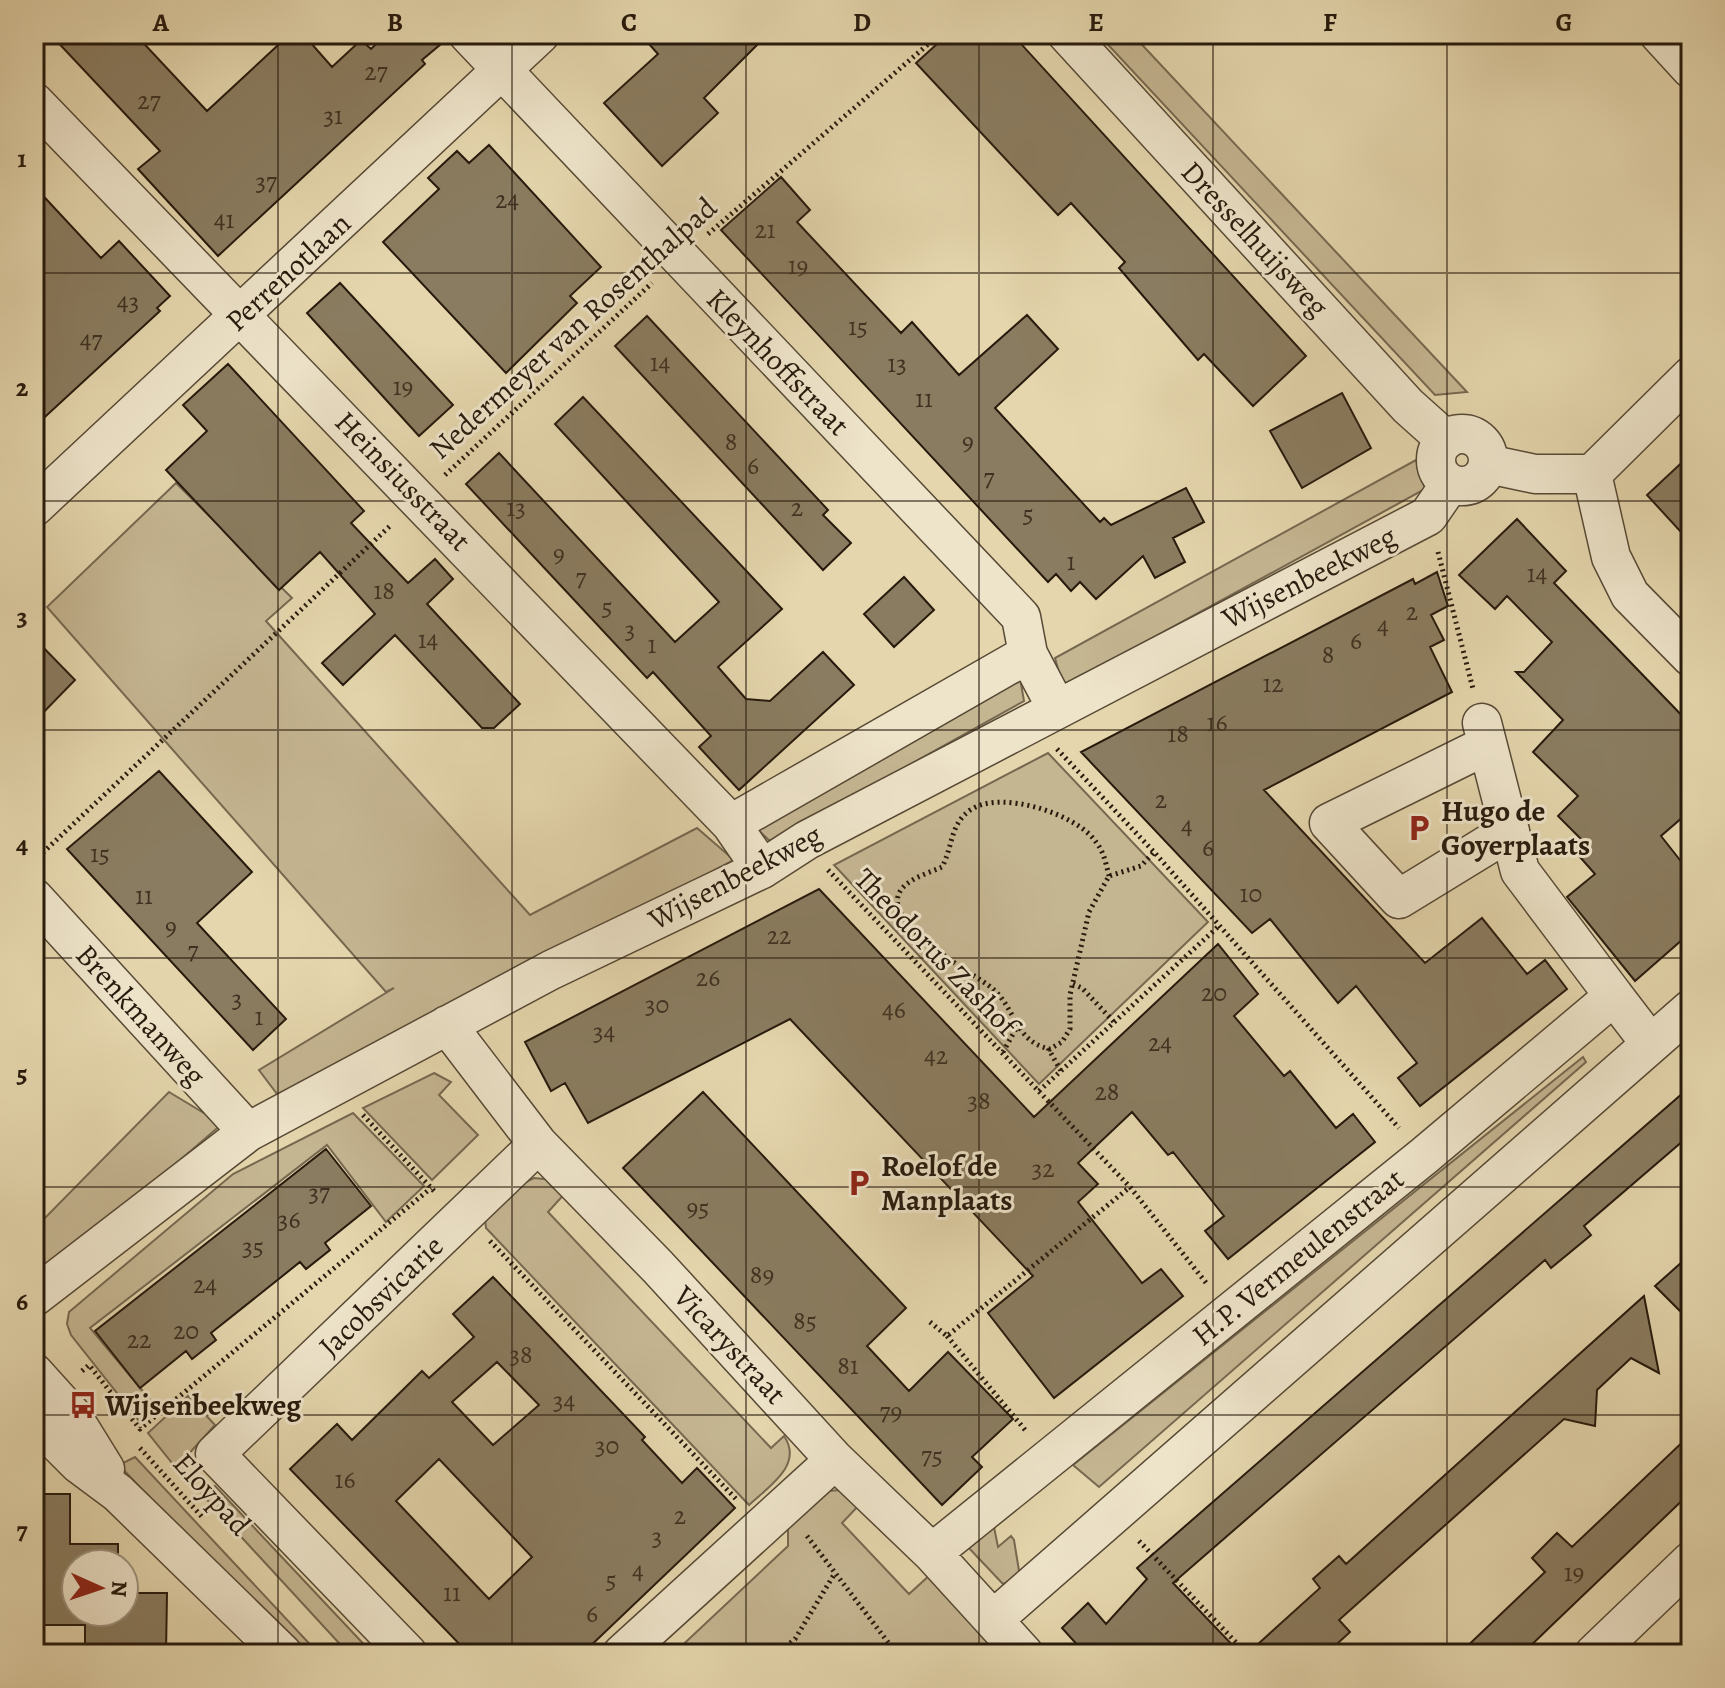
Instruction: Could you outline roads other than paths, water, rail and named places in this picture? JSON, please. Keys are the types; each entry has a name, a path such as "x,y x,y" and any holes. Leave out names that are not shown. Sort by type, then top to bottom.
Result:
{"street":[{"name":"Kleynhoffstraat","path":"468,34 1021,617 1028,654 1046,714"},
{"name":"Perrenotlaan","path":"34,507 242,316 540,34"},
{"name":"Dresselhuijsweg","path":"1067,34 1408,406 1446,440"},
{"path":"1659,34 1691,69"},
{"name":"Heinsiusstraat","path":"34,102 420,498 731,824 762,869"},
{"path":"1488,464 1535,474 1592,474 1691,376"},
{"path":"1465,434 1475,438 1487,453 1488,464 1478,481 1460,486 1450,484 1438,471 1436,463 1437,454 1446,440 1465,434"},
{"path":"1592,474 1611,557 1630,595 1691,657"},
{"name":"Wijsenbeekweg","path":"34,1297 248,1132 551,970 762,869 807,840 1428,516 1450,484"},
{"name":"Wijsenbeekweg","path":"731,824 1028,654"},
{"path":"1510,831 1399,899 1329,823 1484,733 1510,831 1520,871 1650,1043"},
{"name":"Brenkmanweg","path":"34,898 248,1132"},
{"name":"H.P. Vermeulenstraat","path":"932,1553 1424,1156 1614,996"},
{"path":"993,1620 1691,1009"},
{"name":"Vicarystraat","path":"447,1025 538,1144 658,1267 835,1460 932,1553 1024,1654"},
{"name":"Jacobsvicarie","path":"408,1654 215,1454 538,1144"},
{"path":"34,1373 71,1414 118,1493"},
{"path":"34,1419 79,1464 118,1493 283,1654"},
{"path":"622,1654 835,1460"},
{"path":"1594,1654 1691,1561"}],"place":[{"name":"Hugo de Goyerplaats","path":"1419,828"},
{"name":"Roelof de Manplaats","path":"859,1183"},
{"name":"Wijsenbeekweg","path":"83,1405"}]}
